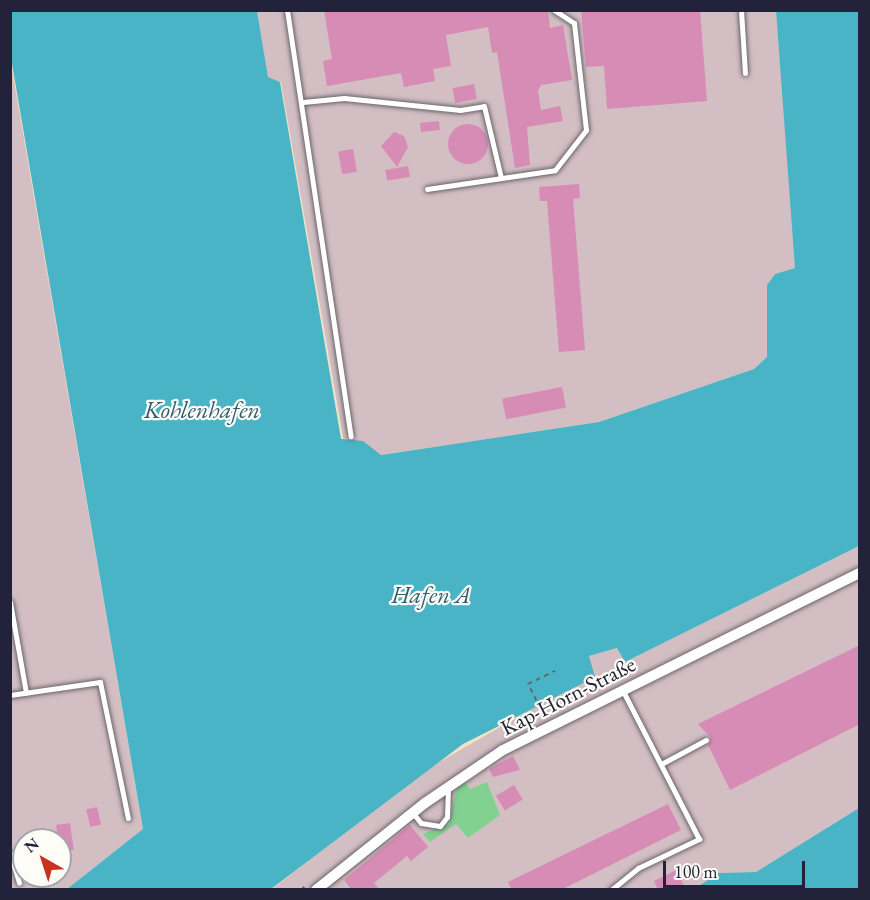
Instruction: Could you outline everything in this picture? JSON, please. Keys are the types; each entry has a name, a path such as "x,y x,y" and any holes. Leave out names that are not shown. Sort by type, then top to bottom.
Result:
{"street":[{"name":"Kap-Horn-Straße","path":"316,890 412,812 503,750 860,573"}],"lane":[{"path":"287,10 303,102 300,117 351,436"},
{"path":"427,189 555,170 586,130 574,22 554,10"},
{"path":"741,10 745,73"},
{"path":"303,102 344,98 460,110 484,106 501,178"},
{"path":"10,602 26,693"},
{"path":"10,695 100,682 128,819"},
{"path":"610,890 638,868 699,839 623,689"},
{"path":"661,764 706,740"},
{"path":"412,812 421,823 440,826 447,817 447,786"}],"path":[{"path":"544,717 528,684 555,671"}],"shaded area":[{"path":"257,11 776,11 796,268 775,274 767,285 767,357 754,369 599,422 380,455 362,441 344,443 281,82 268,78"},
{"path":"10,58 143,829 72,885 72,828 12,828 12,888 67,889 11,889"},
{"path":"859,546 859,808 756,872 719,873 695,890 271,890 420,773 581,681 589,656 617,648 625,662"}],"green space":[{"path":"464,781 470,789 487,782 500,815 468,838 456,824 430,842 423,834 449,824 457,786"}],"water":[{"path":"10,11 257,11 268,77 280,82 341,439 363,441 381,455 599,422 754,369 767,357 767,285 775,274 795,268 776,11 859,11 859,546 625,662 617,648 589,656 595,677 463,744 271,889 67,889 72,888 72,885 143,829 11,58"},
{"path":"859,808 859,889 695,889 718,873 756,872"}],"building":[{"path":"324,10 548,10 550,28 563,25 572,80 541,85 538,91 541,110 560,106 563,121 527,127 530,165 515,168 497,52 492,53 488,27 446,35 451,66 433,69 435,81 404,87 401,73 327,86 323,61 332,59"},
{"path":"581,10 700,10 707,101 607,109 604,66 586,67"},
{"path":"474,84 477,99 455,103 452,88"},
{"path":"439,121 440,130 421,132 420,123"},
{"path":"468,124 482,130 488,144 482,158 468,164 454,158 448,144 454,130"},
{"path":"394,132 404,136 408,147 397,167 381,146"},
{"path":"353,149 357,172 342,174 338,152"},
{"path":"408,166 410,177 387,181 385,170"},
{"path":"579,184 580,198 573,199 585,350 559,352 547,201 540,201 539,187"},
{"path":"562,387 566,408 506,419 502,399"},
{"path":"860,645 860,724 730,790 708,745 711,738 698,724"},
{"path":"513,756 520,770 493,777 489,769"},
{"path":"514,785 523,800 505,810 496,796"},
{"path":"668,804 681,830 561,890 512,890 508,882"},
{"path":"97,807 101,825 90,827 86,809"},
{"path":"70,823 71,828 57,828 56,825"},
{"path":"410,825 428,847 411,861 407,856 374,883 380,890 352,890 344,880"},
{"path":"676,870 686,890 658,890 654,881"}],"water label":[{"name":"Kohlenhafen","path":"202,410"},
{"name":"Hafen A","path":"431,595"}]}
